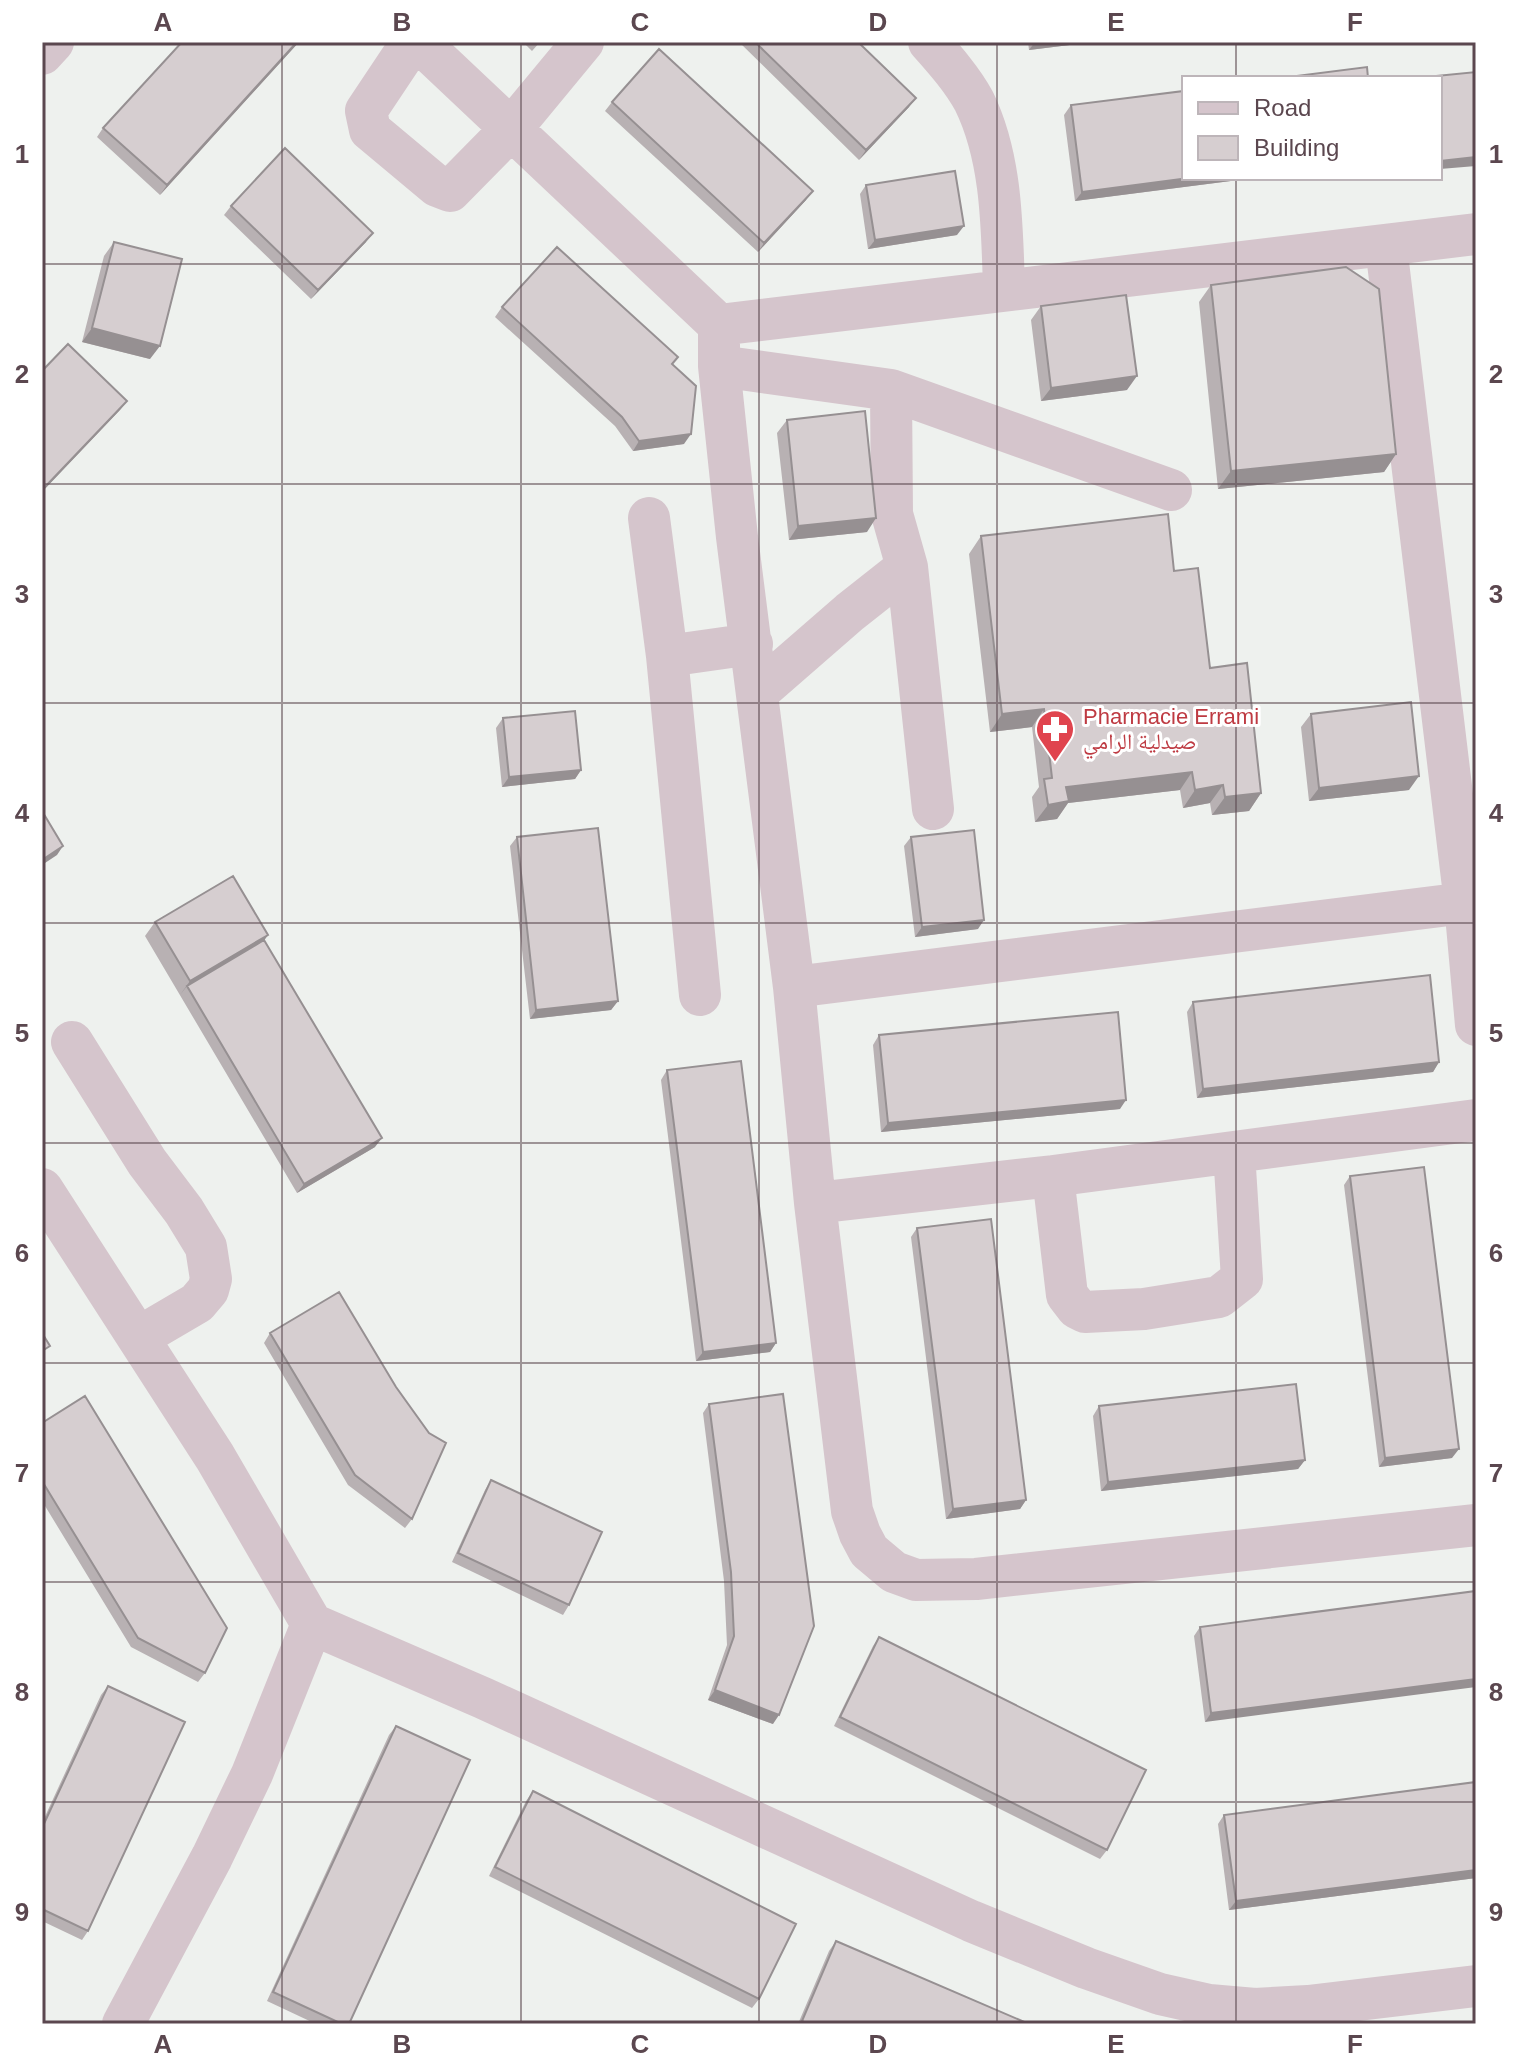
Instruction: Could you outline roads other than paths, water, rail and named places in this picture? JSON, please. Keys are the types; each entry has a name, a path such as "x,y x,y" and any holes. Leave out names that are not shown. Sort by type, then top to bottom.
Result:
{"street":[{"path":"42,54 53,42"},
{"path":"412,42 366,111 370,130 437,186 450,191 512,128 583,42"},
{"path":"419,42 719,325 719,366 794,987 815,1203 852,1511 869,1551 894,1572 916,1580 976,1579 1476,1525"},
{"path":"929,42 956,73 973,101 990,141 1002,221 1004,289"},
{"path":"719,325 1476,234"},
{"path":"1386,246 1465,903 1476,1025"},
{"path":"719,366 891,390 1171,490"},
{"path":"891,390 892,514 907,567 933,809"},
{"path":"649,518 667,656 700,995"},
{"path":"757,693 907,567"},
{"path":"667,656 752,644"},
{"path":"794,987 1465,903"},
{"path":"72,1042 147,1162 184,1211 206,1247 211,1279 208,1290 197,1303 139,1337"},
{"path":"815,1203 1053,1176 1476,1120"},
{"path":"1053,1176 1067,1295 1077,1308 1085,1312 1144,1309 1219,1297 1242,1279 1234,1152"},
{"path":"42,1189 215,1457 312,1624 483,1698 971,1921 1086,1968 1160,1994 1209,2005 1255,2009 1308,2006 1476,1986"},
{"path":"123,2024 212,1857 252,1774 312,1624"}],"place":[{"name":"Pharmacie Errami صيدلية الرامي","path":"1055,763"}]}
